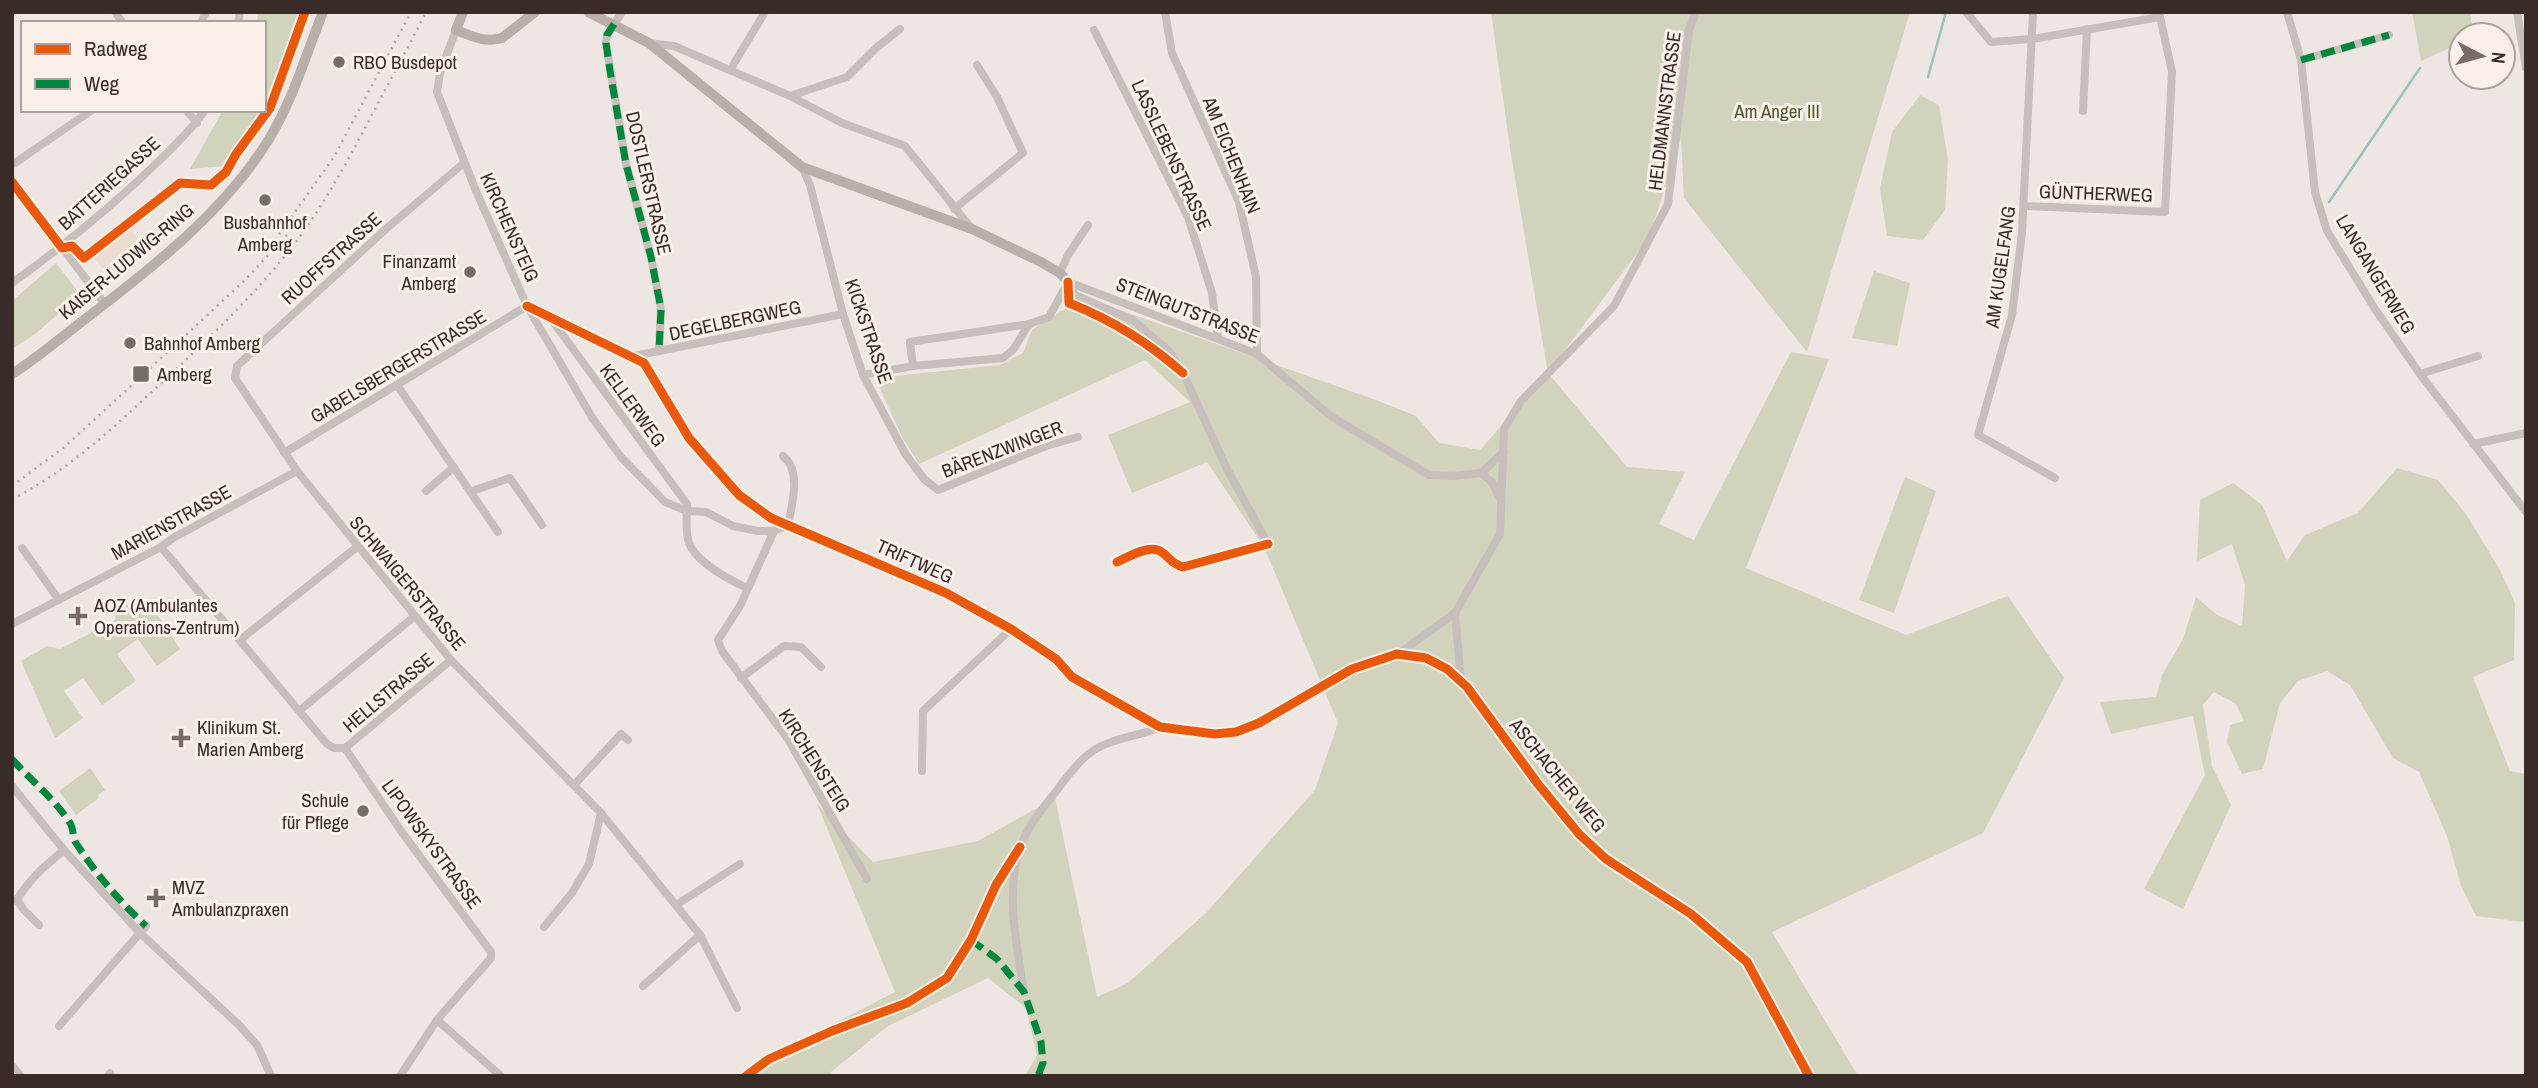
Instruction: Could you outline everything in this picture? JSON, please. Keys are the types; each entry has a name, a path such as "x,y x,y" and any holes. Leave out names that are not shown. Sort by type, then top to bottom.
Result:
{"street":[{"name":"KAISER-LUDWIG-RING","path":"12,374 158,260 212,211 243,177 285,112 323,12"},
{"path":"463,12 456,30 481,39 496,40 534,12"},
{"name":"STEINGUTSTRASSE","path":"588,12 649,43 802,167 972,229 1064,277 1257,354 1332,417 1429,475 1481,473"},
{"path":"614,24 622,12"},
{"path":"730,70 765,12"},
{"name":"AM EICHENHAIN","path":"1165,12 1172,53 1239,202 1256,276 1257,354"},
{"name":"HELDMANNSTRASSE","path":"1455,613 1500,534 1504,429 1521,401 1614,306 1668,204 1689,30 1696,12"},
{"path":"1966,12 1991,42 2032,39 2160,14"},
{"name":"AM KUGELFANG","path":"2034,12 2024,206 2012,316 1978,435 2055,478"},
{"name":"LANGANGERWEG","path":"2287,12 2301,60 2315,192 2327,231 2375,309 2420,374 2526,512"},
{"path":"2517,12 2526,68"},
{"name":"GÜNTHERWEG","path":"2024,206 2165,212 2172,72 2160,14"},
{"name":"DOSTLERSTRASSE","path":"614,24 607,35 606,43 626,164 651,257 661,309 659,351"},
{"path":"790,96 847,77 900,29"},
{"path":"2083,111 2087,29"},
{"name":"KIRCHENSTEIG","path":"456,30 440,73 437,92 464,163 527,306 593,419 621,457 659,499 687,511 706,512 733,526 774,531 788,525"},
{"name":"LASSLEBENSTRASSE","path":"1094,30 1188,217 1212,293 1218,338"},
{"path":"2301,60 2389,35"},
{"name":"STEINGUTSTRASSE","path":"649,43 674,47 790,96 842,123 905,146 972,229"},
{"path":"954,209 1023,153 997,97 977,65"},
{"path":"12,166 89,112"},
{"path":"188,112 197,123"},
{"name":"BATTERIEGASSE","path":"12,283 62,248 141,178 197,123 204,112"},
{"name":"RUOFFSTRASSE","path":"238,385 235,378 237,366 387,228 464,163"},
{"name":"KICKSTRASSE","path":"802,167 810,185 843,314 863,375 906,455 924,479 938,491"},
{"path":"12,182 105,304"},
{"path":"913,366 910,342 1029,324 1049,317 1064,277 1068,255 1088,225"},
{"name":"STEINGUTSTRASSE","path":"1064,277 1075,295 1134,321 1169,351 1183,373 1227,469 1268,544 1183,567 1173,564 1160,551 1150,549 1117,562"},
{"name":"TRIFTWEG","path":"527,306 644,363 689,438 739,495 771,519 946,593 1011,629 1056,659 1072,677 1160,727 1215,734 1236,732 1259,723 1334,679"},
{"name":"GABELSBERGERSTRASSE","path":"284,453 527,306"},
{"name":"DEGELBERGWEG","path":"634,356 843,314"},
{"name":"KELLERWEG","path":"551,318 687,503 687,511"},
{"path":"863,375 913,366 1003,358 1013,350 1029,324"},
{"path":"2420,374 2478,356"},
{"name":"SCHWAIGERSTRASSE","path":"238,385 297,471 450,660 601,813 700,934 737,1008"},
{"path":"397,385 498,532"},
{"path":"2473,444 2526,433"},
{"name":"BÄRENZWINGER","path":"938,491 1046,446 1078,437"},
{"path":"1502,501 1492,482 1481,473 1504,452"},
{"path":"783,456 793,468 793,495 788,525"},
{"path":"426,491 454,467"},
{"name":"MARIENSTRASSE","path":"12,624 161,547 297,471"},
{"path":"472,491 510,478 542,524"},
{"path":"687,511 687,532 694,552 720,573 747,588"},
{"name":"KIRCHENSTEIG","path":"774,531 740,606 719,640 722,651 788,739 867,879"},
{"path":"161,547 327,744 334,748 345,748"},
{"path":"240,640 357,547"},
{"path":"22,548 59,600"},
{"path":"1397,654 1455,613"},
{"path":"1455,613 1461,681"},
{"path":"300,710 415,616"},
{"path":"922,771 923,711 1011,629"},
{"path":"741,678 784,646 801,648 821,667"},
{"name":"ASCHACHER WEG","path":"1334,679 1352,669 1397,654 1426,658 1447,669 1461,681 1579,834 1606,859 1692,914 1747,962 1809,1076"},
{"name":"HELLSTRASSE","path":"345,748 450,660"},
{"path":"1024,992 1016,939 1013,888 1020,847 1043,808 1070,772 1092,751 1115,739 1146,733 1160,727"},
{"path":"574,785 621,734 628,740"},
{"name":"LIPOWSKYSTRASSE","path":"345,748 401,831 491,952 491,958 438,1020"},
{"path":"12,786 64,850 257,1045 271,1076"},
{"path":"544,927 572,893 589,864 601,813"},
{"path":"39,925 17,900 34,877 64,850"},
{"path":"676,905 740,864"},
{"path":"59,1026 143,929"},
{"path":"643,985 700,934"},
{"path":"400,1076 438,1020 501,1076"},
{"path":"12,1066 21,1076"}],"green space":[{"path":"259,12 309,12 273,99 266,109 266,21 257,21"},
{"name":"Am Anger III","path":"1491,12 1910,12 1807,352 1684,198 1681,138 1649,237 1548,373 1511,155"},
{"path":"2412,12 2470,12 2471,21 2447,21 2447,49 2421,61"},
{"path":"1920,95 1939,105 1948,160 1945,210 1923,240 1887,236 1880,188 1892,132"},
{"path":"222,112 264,112 226,166 190,169"},
{"path":"56,263 79,296 35,334 12,349 12,301"},
{"path":"1874,271 1910,283 1897,346 1852,338"},
{"path":"1083,297 1376,400 1416,416 1439,443 1480,450 1548,373 1627,467 1685,472 1659,524 1694,540 1791,352 1829,359 1746,568 1906,635 2008,596 2064,678 1983,833 1772,932 1858,1076 1025,1076 1037,1055 1026,1008 988,978 888,1026 831,1072 833,1076 741,1076 765,1059 895,992 817,804 873,862 978,841 1055,798 1097,997 1128,983 1207,912 1315,790 1338,723 1264,547 1207,462 1132,493 1108,435 1190,402 1145,360 919,464 902,437 875,378 1000,365 1023,353 1032,330"},
{"path":"2397,468 2438,480 2466,514 2500,570 2515,603 2514,660 2473,677 2510,771 2526,774 2526,919 2523,922 2476,916 2461,886 2447,836 2419,772 2393,758 2350,685 2327,671 2298,681 2280,703 2263,769 2242,774 2227,742 2230,725 2244,721 2236,704 2214,692 2203,705 2212,766 2231,805 2183,909 2144,889 2205,775 2193,716 2111,734 2100,702 2156,697 2162,675 2183,639 2196,597 2217,615 2242,626 2245,585 2232,544 2197,561 2200,500 2233,483 2262,505 2287,561 2305,535 2358,513"},
{"path":"1905,477 1936,491 1894,613 1859,600"},
{"path":"139,599 148,601 180,649 157,666 138,639 117,654 136,681 102,705 83,678 64,691 83,718 55,738 21,661 47,646 60,649 115,620 117,609"},
{"path":"90,768 105,790 98,795 99,798 76,815 59,791"}],"shaded area":[{"path":"128,226 144,247 108,275 91,254"}],"waterway":[{"path":"1928,77 1946,12"},
{"path":"2329,202 2420,68"}],"railway":[{"path":"275,240 334,157 411,12"},
{"path":"12,499 51,476 105,435 213,334 268,276 301,235 331,190 426,12"},
{"path":"12,486 63,448 105,410 245,280 287,235"}],"marked path":[{"path":"614,24 607,35 606,43 626,164 651,257 661,309 659,351"},
{"path":"2301,60 2389,35"},
{"path":"12,759 64,814 71,825 76,843 91,865 117,897 146,926"},
{"path":"971,940 997,959 1024,992 1041,1042 1043,1063 1038,1076"}],"cycle path":[{"path":"12,182 62,248 72,246 84,258 180,183 211,185 226,172 270,108 305,12"},
{"path":"1068,282 1069,303 1129,333 1183,373"},
{"path":"527,306 644,363 689,438 739,495 771,518 946,593 1011,629 1056,659 1072,677 1160,727 1215,734 1236,732 1259,723 1352,669 1397,654 1426,658 1447,669 1467,687 1538,784 1579,834 1606,859 1691,914 1747,962 1809,1076"},
{"path":"1117,562 1150,549 1160,551 1175,564 1183,567 1268,544"},
{"path":"746,1076 769,1059 832,1031 907,1003 947,978 971,940 996,885 1020,847"}],"place":[{"name":"RBO Busdepot","path":"339,62"},
{"name":"Busbahnhof Amberg","path":"265,200"},
{"name":"Finanzamt Amberg","path":"470,272"},
{"name":"Bahnhof Amberg","path":"130,343"},
{"name":"Amberg","path":"141,374"},
{"name":"AOZ (Ambulantes Operations-Zentrum)","path":"78,616"},
{"name":"Klinikum St. Marien Amberg","path":"181,738"},
{"name":"Schule für Pflege","path":"363,811"},
{"name":"MVZ Ambulanzpraxen","path":"156,898"}]}
